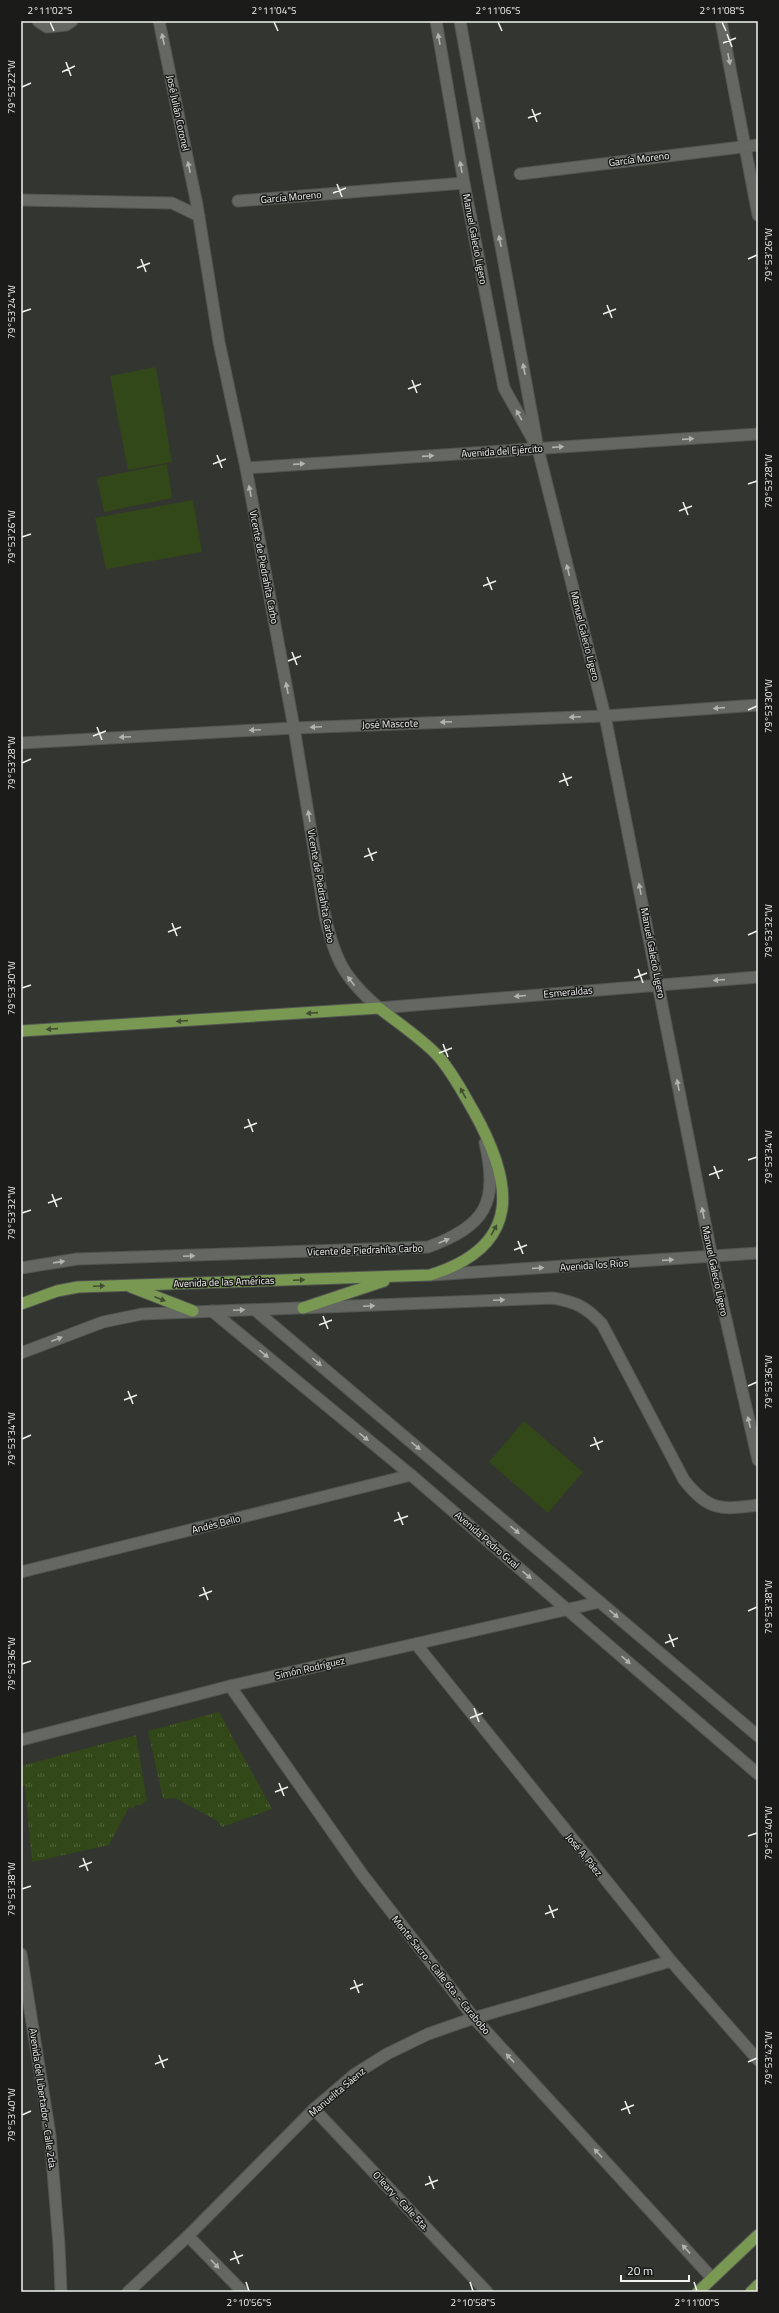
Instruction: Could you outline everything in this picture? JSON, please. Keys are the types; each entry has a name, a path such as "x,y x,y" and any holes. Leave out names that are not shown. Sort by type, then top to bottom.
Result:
{"main road":[{"path":"21,1031 379,1008"},
{"name":"Vicente de Piedrahíta Carbo","path":"379,1008 437,1056 454,1078 482,1127"},
{"name":"Avenida de las Américas","path":"21,1304 57,1291 78,1287 430,1275 464,1262 478,1252 497,1225 504,1197 503,1181 494,1153 482,1127"},
{"path":"303,1308 395,1276"},
{"path":"126,1286 194,1311"},
{"path":"698,2292 758,2235"},
{"path":"751,2292 758,2285"}],"street":[{"path":"38,21 46,27 66,25 72,21"},
{"name":"José Julián Coronel","path":"159,21 197,205"},
{"name":"Manuel Galecio Ligero","path":"436,21 464,183 504,388 538,449"},
{"name":"Manuel Galecio Ligero","path":"460,21 538,449 604,716 659,984 712,1258 758,1460"},
{"path":"721,21 758,215"},
{"name":"García Moreno","path":"520,174 758,145"},
{"name":"García Moreno","path":"238,201 464,183"},
{"path":"21,200 172,203 198,216"},
{"name":"Vicente de Piedrahíta Carbo","path":"197,205 219,342 246,468 294,728 332,947 342,970 359,991 379,1008"},
{"name":"Avenida del Ejército","path":"246,468 758,434"},
{"name":"José Mascote","path":"21,743 294,728 604,716 758,705"},
{"name":"Esmeraldas","path":"379,1008 758,977"},
{"name":"Vicente de Piedrahíta Carbo","path":"21,1268 77,1259 428,1247 448,1240 466,1228 479,1216 486,1205 491,1192 492,1178 482,1127"},
{"name":"Avenida los Ríos","path":"430,1275 712,1258 758,1253"},
{"path":"21,1353 122,1316 194,1311 255,1310 553,1298 571,1301 588,1309 602,1324 684,1480 697,1495 712,1505 724,1508 758,1505"},
{"path":"255,1310 758,1736"},
{"name":"Avenida Pedro Gual","path":"212,1311 411,1475 758,1774"},
{"name":"Andés Bello","path":"21,1572 411,1475"},
{"name":"Simón Rodríguez","path":"21,1740 230,1686 600,1602"},
{"name":"José A. Páez","path":"416,1644 671,1961 758,2060"},
{"name":"Monte Sacro - Calle 6ta. - Carabobo","path":"230,1686 362,1874 474,2018 712,2278"},
{"name":"Avenida del Libertador - Calle 2da.","path":"21,1954 50,2135 59,2245 61,2292"},
{"name":"Manuelita Sáenz","path":"128,2292 188,2236 314,2109 355,2074 387,2054 428,2034 474,2018 671,1961"},
{"name":"O'leary - Calle 5ta.","path":"314,2109 487,2292"},
{"path":"188,2236 242,2292"}],"green space":[{"path":"156,367 172,462 128,470 110,376"},
{"path":"167,464 172,498 104,512 97,478"},
{"path":"193,500 202,552 106,569 95,518"},
{"path":"524,1421 583,1472 548,1513 489,1462"},
{"path":"219,1712 272,1809 222,1827 216,1820 175,1798 163,1799 148,1731"},
{"path":"136,1735 147,1801 140,1805 136,1805 133,1809 129,1807 109,1845 32,1862 25,1786 21,1786 21,1766"}]}
